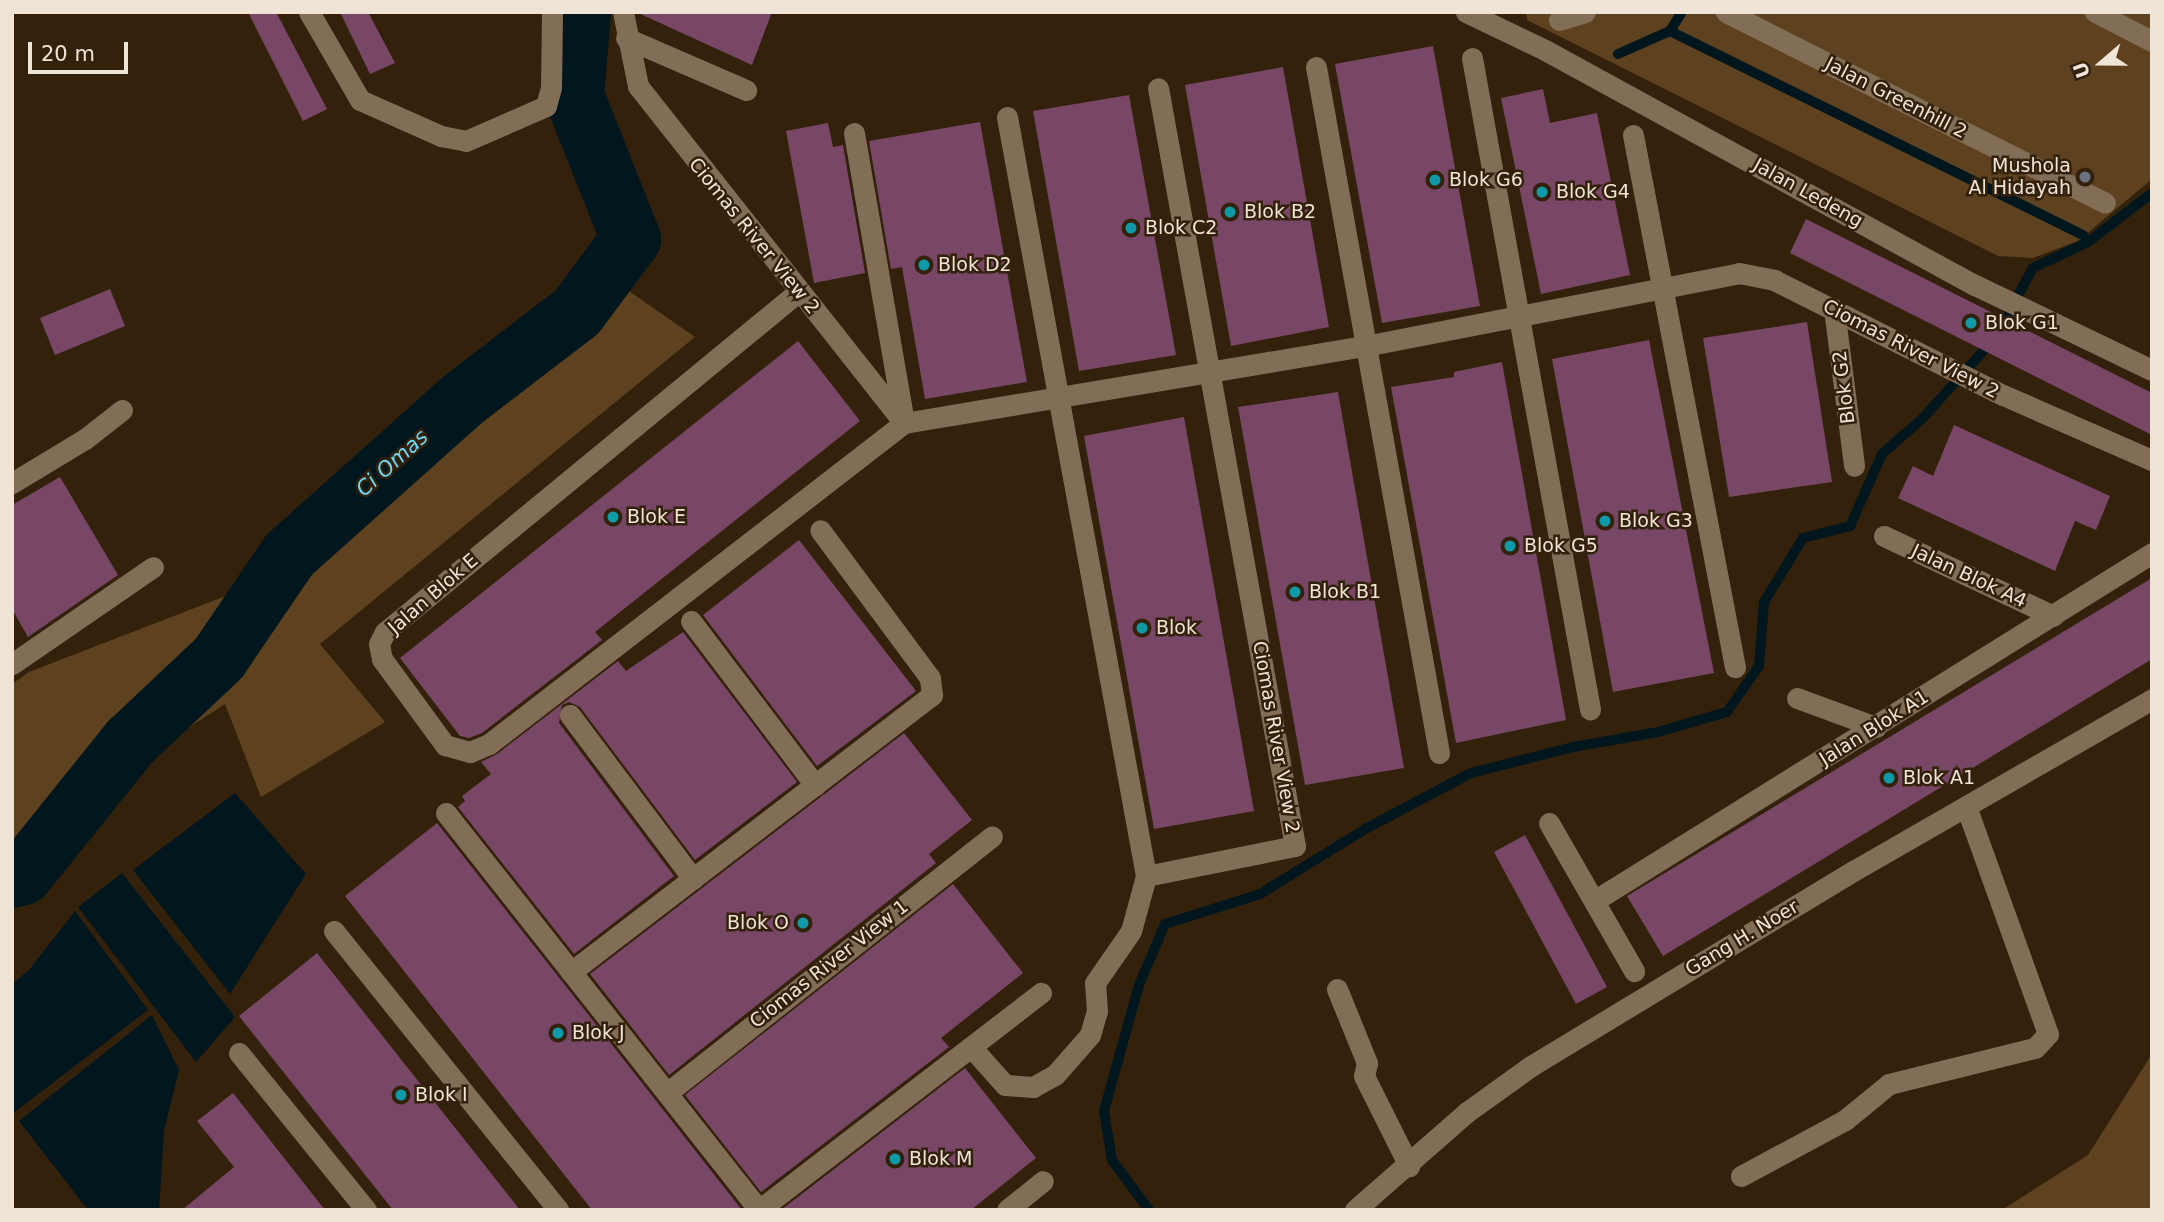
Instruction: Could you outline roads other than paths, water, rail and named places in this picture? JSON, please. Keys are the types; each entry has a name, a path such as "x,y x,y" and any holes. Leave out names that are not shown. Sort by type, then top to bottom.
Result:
{"street":[{"path":"309,12 360,100 441,136 466,141 546,106 551,87 552,12"},
{"name":"Ciomas River View 2","path":"623,12 626,38 638,86 904,423 1365,346 1739,273 1774,280 2003,395 2152,460"},
{"name":"Jalan Ledeng","path":"1466,12 1545,50 1975,285 2152,370"},
{"path":"1559,20 1585,12"},
{"name":"Jalan Greenhill 2","path":"1726,12 2105,203"},
{"path":"2095,12 2152,41"},
{"path":"626,38 746,90"},
{"path":"1472,58 1522,317 1590,709"},
{"path":"1315,67 1439,753"},
{"name":"Ciomas River View 2","path":"1146,876 1295,846 1212,373 1158,88"},
{"path":"971,1047 1005,1085 1033,1087 1055,1074 1090,1035 1097,1011 1095,983 1131,931 1146,876 1007,117"},
{"path":"854,133 904,423"},
{"path":"1633,135 1735,667"},
{"name":"Jalan Blok E","path":"798,292 385,632 379,644 382,659 445,745 470,752 489,744 904,423"},
{"name":"Blok G2","path":"1834,309 1854,466"},
{"path":"12,484 85,439 122,410"},
{"path":"570,972 932,695 930,678 820,530"},
{"name":"Jalan Blok A4","path":"1884,536 2053,616"},
{"name":"Jalan Blok A1","path":"1594,901 2152,554"},
{"path":"12,663 153,567"},
{"path":"691,621 815,785"},
{"path":"1797,698 1876,727"},
{"name":"Gang H. Noer","path":"1355,1210 1409,1166 1466,1112 1531,1066 1966,806 2152,699"},
{"path":"570,715 693,879"},
{"path":"1741,1176 1845,1120 1889,1084 2035,1048 2048,1034 1966,806"},
{"path":"446,813 759,1210 1041,993"},
{"path":"1549,823 1634,971"},
{"name":"Ciomas River View 1","path":"667,1093 992,836"},
{"path":"334,931 558,1210"},
{"path":"1337,989 1367,1063 1364,1076 1409,1166"},
{"path":"239,1052 366,1210"},
{"path":"1007,1210 1043,1181"}],"water":[{"path":"235,793 306,874 230,994 133,870"},
{"path":"122,873 235,1017 196,1062 78,907"},
{"path":"75,911 148,1010 12,1114 12,984 29,970"},
{"path":"152,1015 179,1070 164,1131 159,1210 88,1210 19,1121"}],"waterway":[{"name":"Ci Omas","path":"12,878 23,875 130,742 219,658 289,555 461,401 577,312 631,239 574,96 581,12"},
{"path":"1618,54 1670,31 1682,12"},
{"path":"1670,31 2083,235"},
{"path":"2000,328 2033,268 2088,242 2152,193"},
{"path":"1149,1210 1112,1160 1104,1111 1139,985 1165,924 1260,894 1367,828 1471,773 1573,747 1658,732 1727,712 1759,666 1764,602 1803,538 1850,526 1882,454 1923,418 1992,341"}],"place":[{"name":"Mushola Al Hidayah","path":"2085,177"},
{"name":"Blok G6","path":"1435,180"},
{"name":"Blok G4","path":"1542,192"},
{"name":"Blok B2","path":"1230,212"},
{"name":"Blok C2","path":"1131,228"},
{"name":"Blok D2","path":"924,265"},
{"name":"Blok G1","path":"1971,323"},
{"name":"Blok E","path":"613,517"},
{"name":"Blok G3","path":"1605,521"},
{"name":"Blok G5","path":"1510,546"},
{"name":"Blok B1","path":"1295,592"},
{"name":"Blok","path":"1142,628"},
{"name":"Blok A1","path":"1889,778"},
{"name":"Blok O","path":"803,923"},
{"name":"Blok J","path":"558,1033"},
{"name":"Blok I","path":"401,1095"},
{"name":"Blok M","path":"895,1159"}]}
